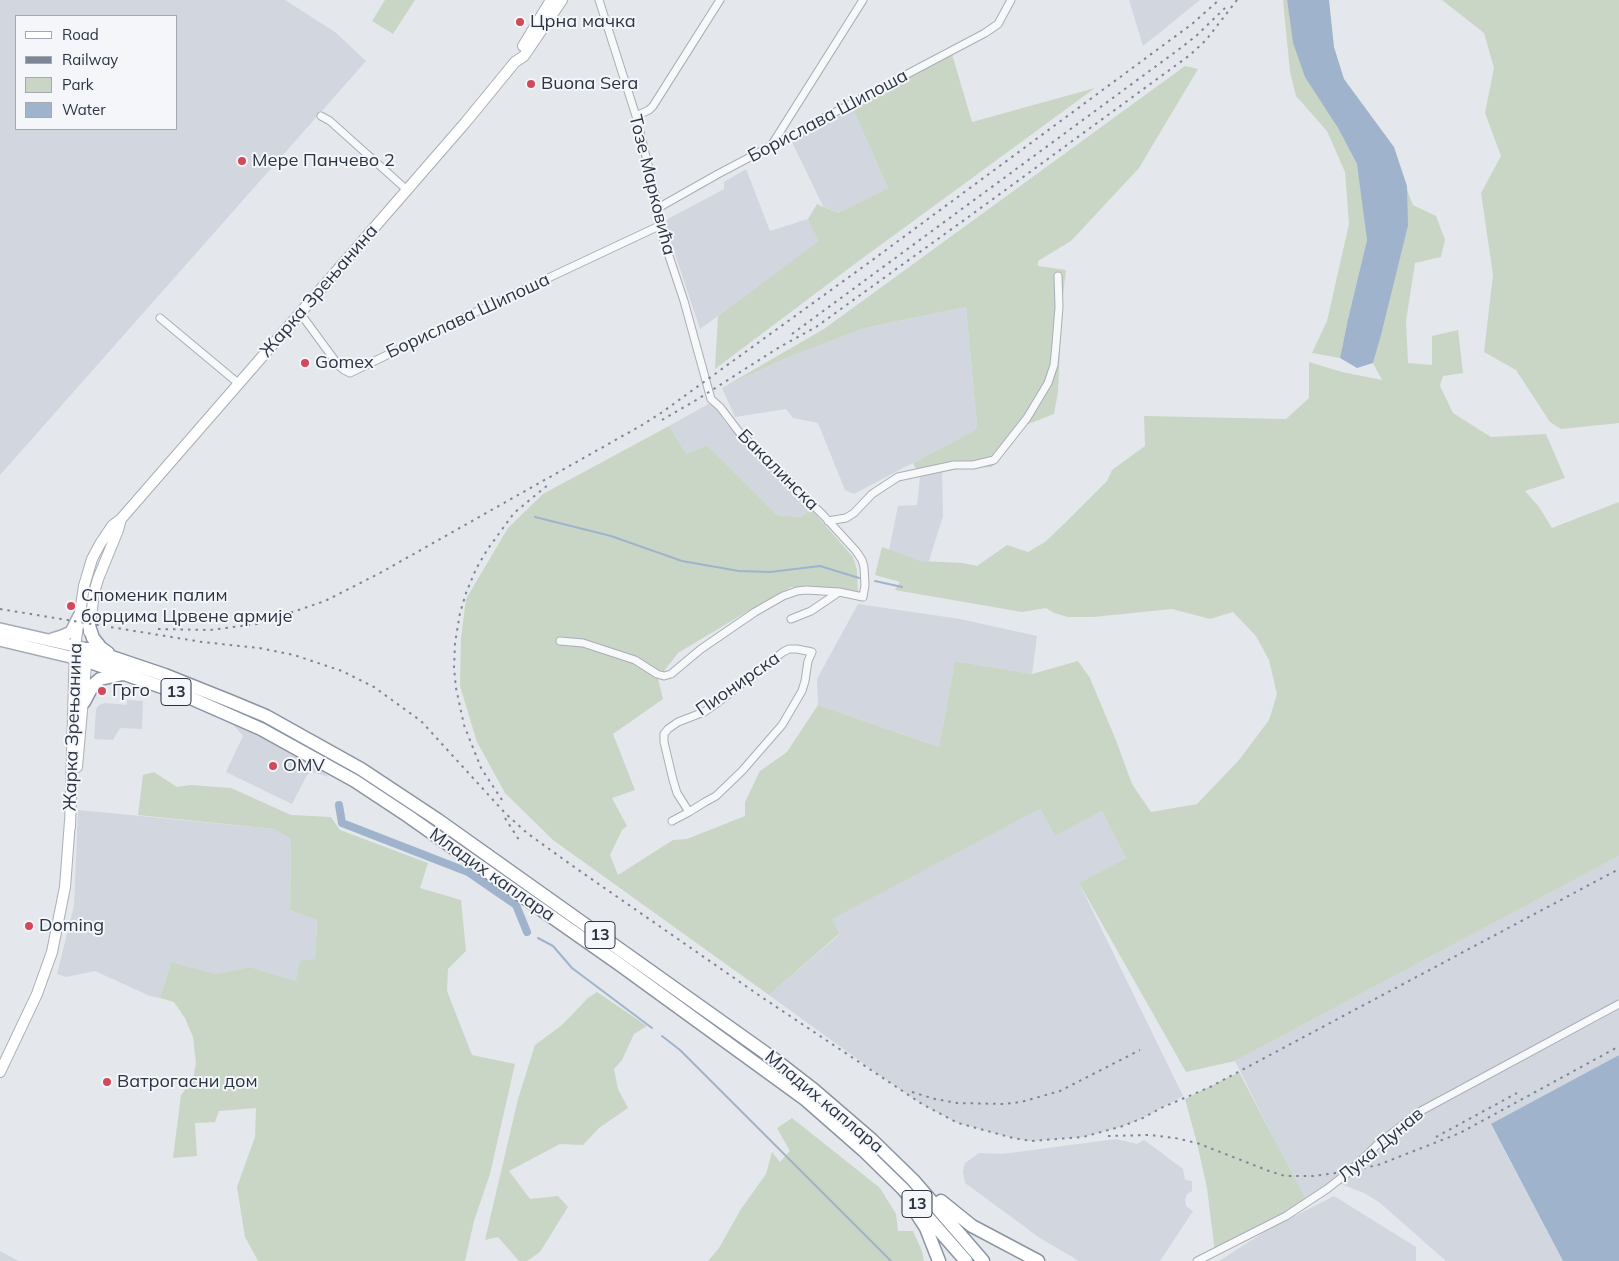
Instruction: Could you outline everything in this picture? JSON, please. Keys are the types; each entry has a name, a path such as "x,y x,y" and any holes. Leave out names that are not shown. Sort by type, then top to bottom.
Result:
{"highway":[{"path":"89,626 92,638 112,656"},
{"name":"13","path":"81,653 112,656"},
{"name":"Младих каплара","path":"81,653 261,728 319,759 378,795 766,1070 806,1100 863,1150"},
{"name":"Младих каплара","path":"112,656 266,716 324,747 368,774 438,820 774,1059 836,1108 892,1158"},
{"path":"84,702 92,685 100,679 126,673"},
{"path":"863,1150 918,1216 932,1241 939,1261"},
{"name":"13","path":"863,1150 903,1189 966,1261"},
{"path":"892,1158 966,1222 1038,1261"},
{"name":"13","path":"892,1158 934,1202 983,1261"}],"main road":[{"path":"49,640 68,634 73,630 79,616"},
{"name":"13","path":"0,629 49,640 81,653"},
{"name":"13","path":"0,640 81,653"}],"street":[{"name":"Жарка Зрењанина","path":"516,62 518,53 551,0"},
{"name":"Жарка Зрењанина","path":"0,1072 37,994 52,952 64,893 84,702 79,616 84,586 92,559 112,526 121,519 516,62 524,56 562,0"},
{"name":"Тозе Марковића","path":"599,0 636,116 658,208 659,226 684,301 711,399"},
{"path":"636,116 653,106 720,0"},
{"path":"771,146 863,0"},
{"name":"Борислава Шипоша","path":"658,208 985,33 998,24 1011,0"},
{"path":"320,116 330,121 407,190"},
{"name":"Борислава Шипоша","path":"300,313 339,366 350,372 659,226"},
{"name":"Бакалинска","path":"711,399 720,407 739,432 828,521 846,518 854,513 872,494 898,477 954,465 972,465 994,460 1027,418 1048,383 1054,364 1056,344 1058,276"},
{"path":"160,318 238,383"},
{"name":"Жарка Зрењанина","path":"70,827 81,653 89,626 98,579 121,519"},
{"path":"560,642 583,643 635,660 664,676 671,674 701,649 783,596 796,591 806,590 839,592 864,597 864,567 856,551 828,521"},
{"path":"791,619 811,611 839,592"},
{"name":"Пионирска","path":"672,821 688,812 716,796 742,771 782,725 802,691 808,661 812,652 789,649 782,652 717,703 704,712 678,722 664,734 672,780 688,812"},
{"name":"Лука Дунав","path":"1197,1261 1286,1216 1327,1189 1350,1171 1376,1145 1419,1112 1619,1004"}],"shaded area":[{"path":"0,0 285,0 335,32 366,61 0,475"},
{"path":"1129,0 1200,0 1143,46"},
{"path":"853,109 888,188 838,213 823,206 791,140"},
{"path":"746,169 770,231 811,218 820,241 700,329 665,224 668,219 724,189 724,182"},
{"path":"966,307 977,425 975,430 854,494 845,490 818,423 793,418 786,409 735,417 722,388 786,358 865,328"},
{"path":"712,402 724,421 811,509 801,517 777,515 707,445 686,454 669,426"},
{"path":"942,472 943,516 929,561 921,561 889,550 898,506 917,505 920,477"},
{"path":"858,604 960,619 1037,636 1032,674 955,661 939,747 818,705 817,679"},
{"path":"127,700 143,701 142,729 120,728 113,740 94,739 96,709 99,705 105,703 127,705"},
{"name":"OMV","path":"230,721 312,761 329,777 312,772 307,775 292,804 226,772 243,736"},
{"path":"1040,809 1055,836 1102,811 1126,858 1079,883 1183,1096 1143,1118 1123,1126 1083,1137 1031,1141 958,1123 922,1104 769,995 839,935 831,919"},
{"path":"78,810 274,829 291,839 290,909 317,920 315,959 296,981 250,967 216,974 171,962 160,998 150,996 95,971 66,977 57,974 74,906"},
{"path":"1619,856 1619,1055 1491,1125 1563,1261 1446,1261 1379,1202 1364,1193 1336,1182 1306,1203 1235,1061"},
{"path":"1116,1139 1137,1144 1144,1140 1183,1169 1185,1180 1192,1181 1192,1191 1187,1194 1185,1200 1186,1206 1193,1211 1160,1261 1079,1261 1040,1238 965,1183 963,1171 965,1163 979,1153 1002,1154"},
{"path":"1334,1196 1416,1247 1416,1261 1219,1261 1266,1231"},
{"path":"0,1251 19,1261 0,1261"}],"green space":[{"path":"385,0 415,0 393,34 372,21"},
{"path":"1283,0 1287,0 1293,43 1357,164 1367,240 1340,358 1312,353 1327,321 1349,224 1345,172 1327,131 1296,96 1290,72"},
{"path":"1442,0 1619,0 1619,423 1561,429 1550,422 1516,370 1484,352 1493,275 1481,193 1501,156 1485,113 1494,68 1484,33"},
{"path":"952,54 972,122 1095,88 715,369 718,316 819,241 808,219 817,204 838,213 888,188 853,109"},
{"path":"1185,66 1198,69 1139,168 1071,241 1038,261 1038,266 1066,270 1062,304 1058,392 1054,414 1023,426 1003,449 992,467 963,468 920,477 913,463 975,430 977,425 966,307 865,328 786,358 722,388 824,329"},
{"path":"1398,167 1413,205 1436,216 1445,240 1441,257 1415,263 1406,321 1408,363 1432,365 1432,336 1458,330 1463,373 1443,376 1440,386 1453,413 1491,437 1546,434 1565,478 1525,491 1539,507 1552,528 1619,502 1619,856 1235,1061 1186,1072 1079,883 1126,858 1102,811 1055,836 1040,809 832,919 839,934 769,995 553,840 505,793 477,742 460,686 461,638 466,599 508,528 543,494 669,426 686,454 707,445 777,515 801,517 811,509 853,557 857,570 858,592 791,587 678,653 658,679 663,699 613,734 635,790 612,798 627,826 622,830 610,855 618,875 673,840 687,839 745,816 745,802 760,771 787,752 818,705 939,747 955,661 1032,674 1078,661 1090,678 1132,784 1151,812 1197,804 1239,760 1269,720 1277,694 1269,660 1256,636 1233,612 1210,619 1172,609 1093,617 1068,617 1054,613 1046,608 1022,612 895,590 900,582 875,575 882,547 921,561 963,563 977,566 1007,545 1028,552 1045,542 1065,523 1107,481 1112,470 1145,446 1144,416 1286,419 1309,398 1309,362 1342,372 1382,380 1373,363 1408,226"},
{"path":"154,772 177,787 191,785 231,788 291,815 331,817 340,830 428,863 420,888 461,900 466,951 448,969 447,991 472,1055 515,1064 490,1174 474,1221 465,1261 258,1261 245,1237 237,1187 255,1137 256,1108 219,1111 215,1122 195,1123 197,1156 173,1158 181,1095 193,1079 196,1063 193,1037 185,1018 174,1002 160,998 171,962 216,974 250,967 296,981 300,961 315,959 317,920 290,910 291,839 274,829 138,815 143,775"},
{"path":"597,992 647,1026 634,1034 622,1060 614,1069 618,1089 628,1108 599,1128 583,1145 560,1144 509,1171 530,1199 558,1196 568,1207 540,1252 527,1261 519,1261 498,1237 485,1240 518,1099 535,1045 562,1025 588,998"},
{"path":"1239,1072 1307,1202 1215,1252 1207,1188 1185,1099"},
{"path":"792,1118 880,1188 896,1214 898,1231 913,1231 922,1251 924,1261 708,1261 719,1248 741,1209 766,1174 772,1152 780,1162 790,1151 777,1128"}],"water":[{"path":"1287,0 1329,0 1334,47 1344,79 1394,147 1407,186 1408,226 1381,335 1373,363 1357,368 1340,358 1367,240 1357,164 1338,128 1305,77 1293,43"},
{"path":"1619,1055 1619,1261 1563,1261 1491,1124"}],"waterway":[{"path":"535,517 611,536 682,561 739,571 770,572 820,566 859,578"},
{"path":"875,581 902,587"},
{"path":"339,805 342,823 468,872 516,905 527,932"},
{"path":"538,938 553,946 572,968 652,1028"},
{"path":"662,1036 680,1050 891,1261"}],"railway":[{"path":"158,629 210,630 257,624 325,601 380,573 642,425 867,264 1192,24 1219,0"},
{"path":"662,420 778,348 816,327 978,210 1190,55 1206,40 1237,0"},
{"path":"792,334 1178,50 1196,36 1225,8"},
{"path":"502,800 481,768 464,725 456,688 454,668 455,643 460,613 466,593 476,569 487,550 514,513 549,484"},
{"path":"0,609 202,642 259,648 294,655 342,671 374,687 421,721 505,813 527,833 763,998 922,1104 958,1123 1031,1141 1083,1137 1123,1126 1143,1118 1161,1108 1210,1087 1619,869"},
{"path":"505,818 521,843"},
{"path":"1108,1136 1150,1135 1175,1138 1197,1143 1285,1176 1313,1176 1350,1171 1378,1165 1460,1133 1616,1048"},
{"path":"912,1092 957,1103 1004,1104 1021,1102 1060,1091 1140,1050"},
{"path":"1436,1137 1517,1093"}],"place":[{"name":"Црна мачка","path":"520,22"},
{"name":"Buona Sera","path":"531,84"},
{"name":"Мере Панчево 2","path":"242,161"},
{"name":"Gomex","path":"305,363"},
{"name":"Споменик палим борцима Црвене армије","path":"71,606"},
{"name":"Грго","path":"102,691"},
{"name":"OMV","path":"273,766"},
{"name":"Doming","path":"29,926"},
{"name":"Ватрогасни дом","path":"107,1082"}]}
